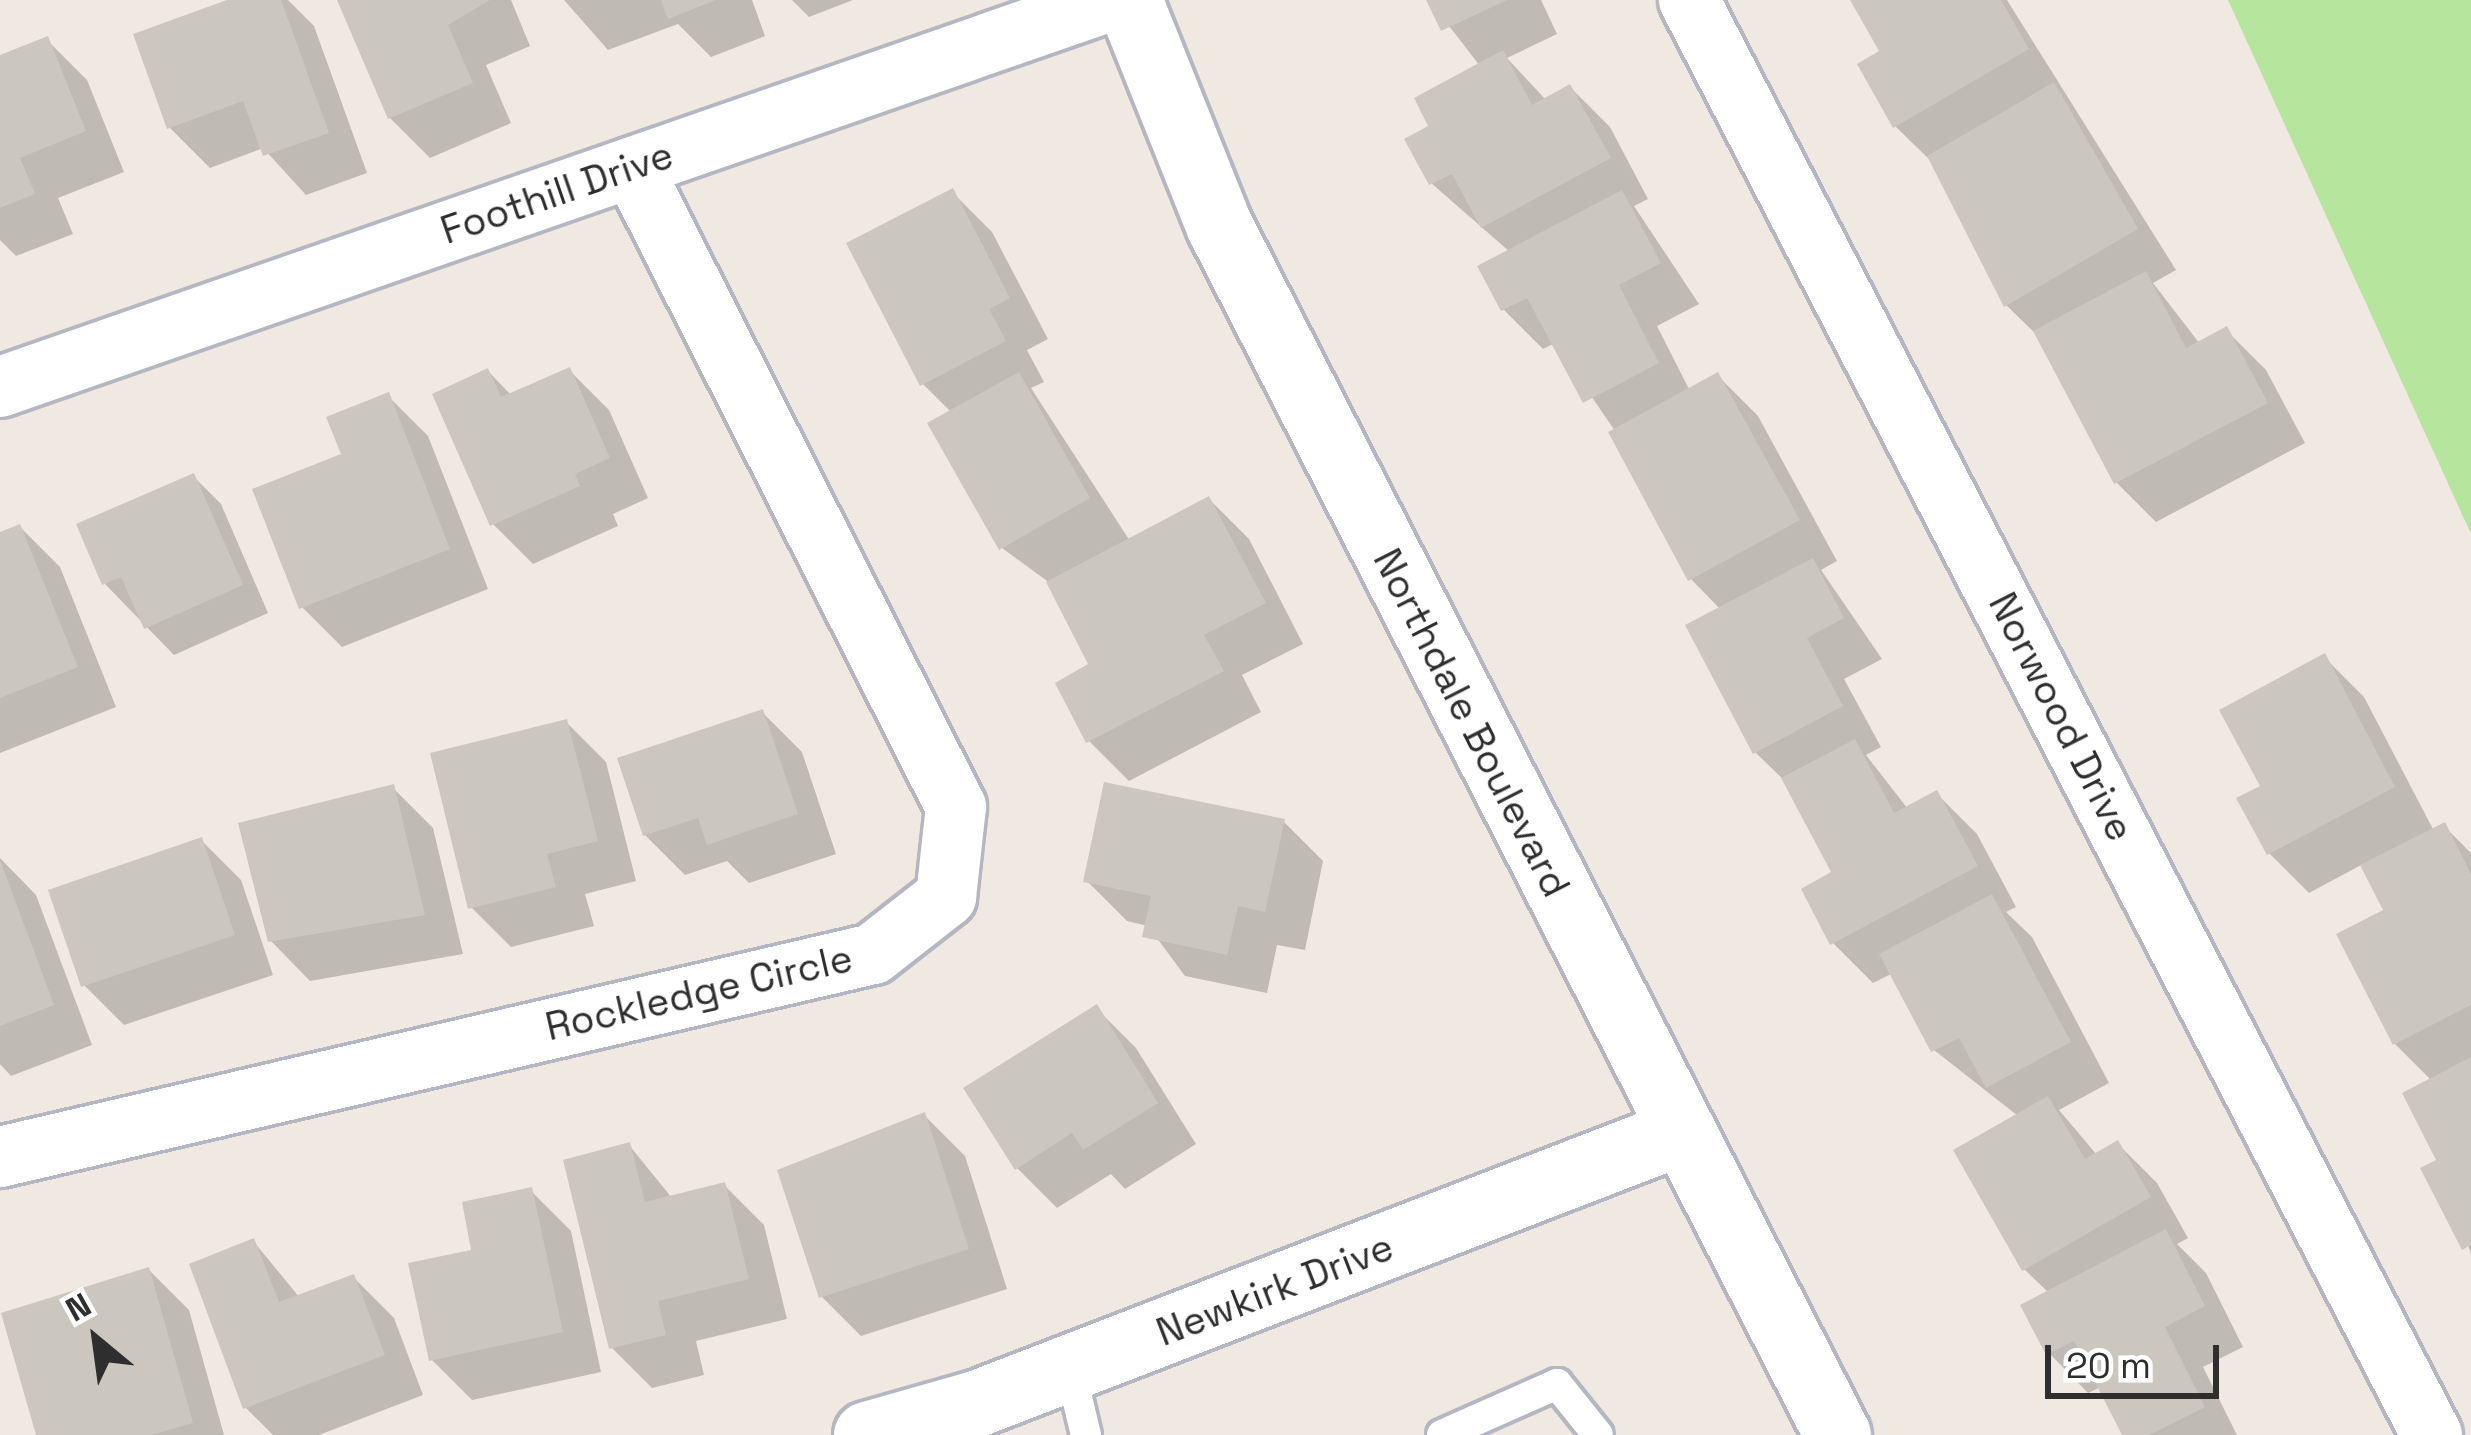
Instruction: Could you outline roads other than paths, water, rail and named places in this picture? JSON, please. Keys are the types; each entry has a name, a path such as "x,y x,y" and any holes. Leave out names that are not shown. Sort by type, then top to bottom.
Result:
{"street":[{"name":"Foothill Drive","path":"0,387 1113,0"},
{"name":"Northdale Boulevard","path":"1129,0 1220,227 1678,1133 1838,1435"},
{"name":"Norwood Drive","path":"1689,0 2432,1435"},
{"name":"Rockledge Circle","path":"0,1157 873,954 946,897 956,807 632,167"},
{"name":"Newkirk Drive","path":"867,1435 1070,1369 1678,1133"}],"lane":[{"path":"1070,1369 1086,1435"},
{"path":"1442,1435 1557,1384 1598,1435"}]}
